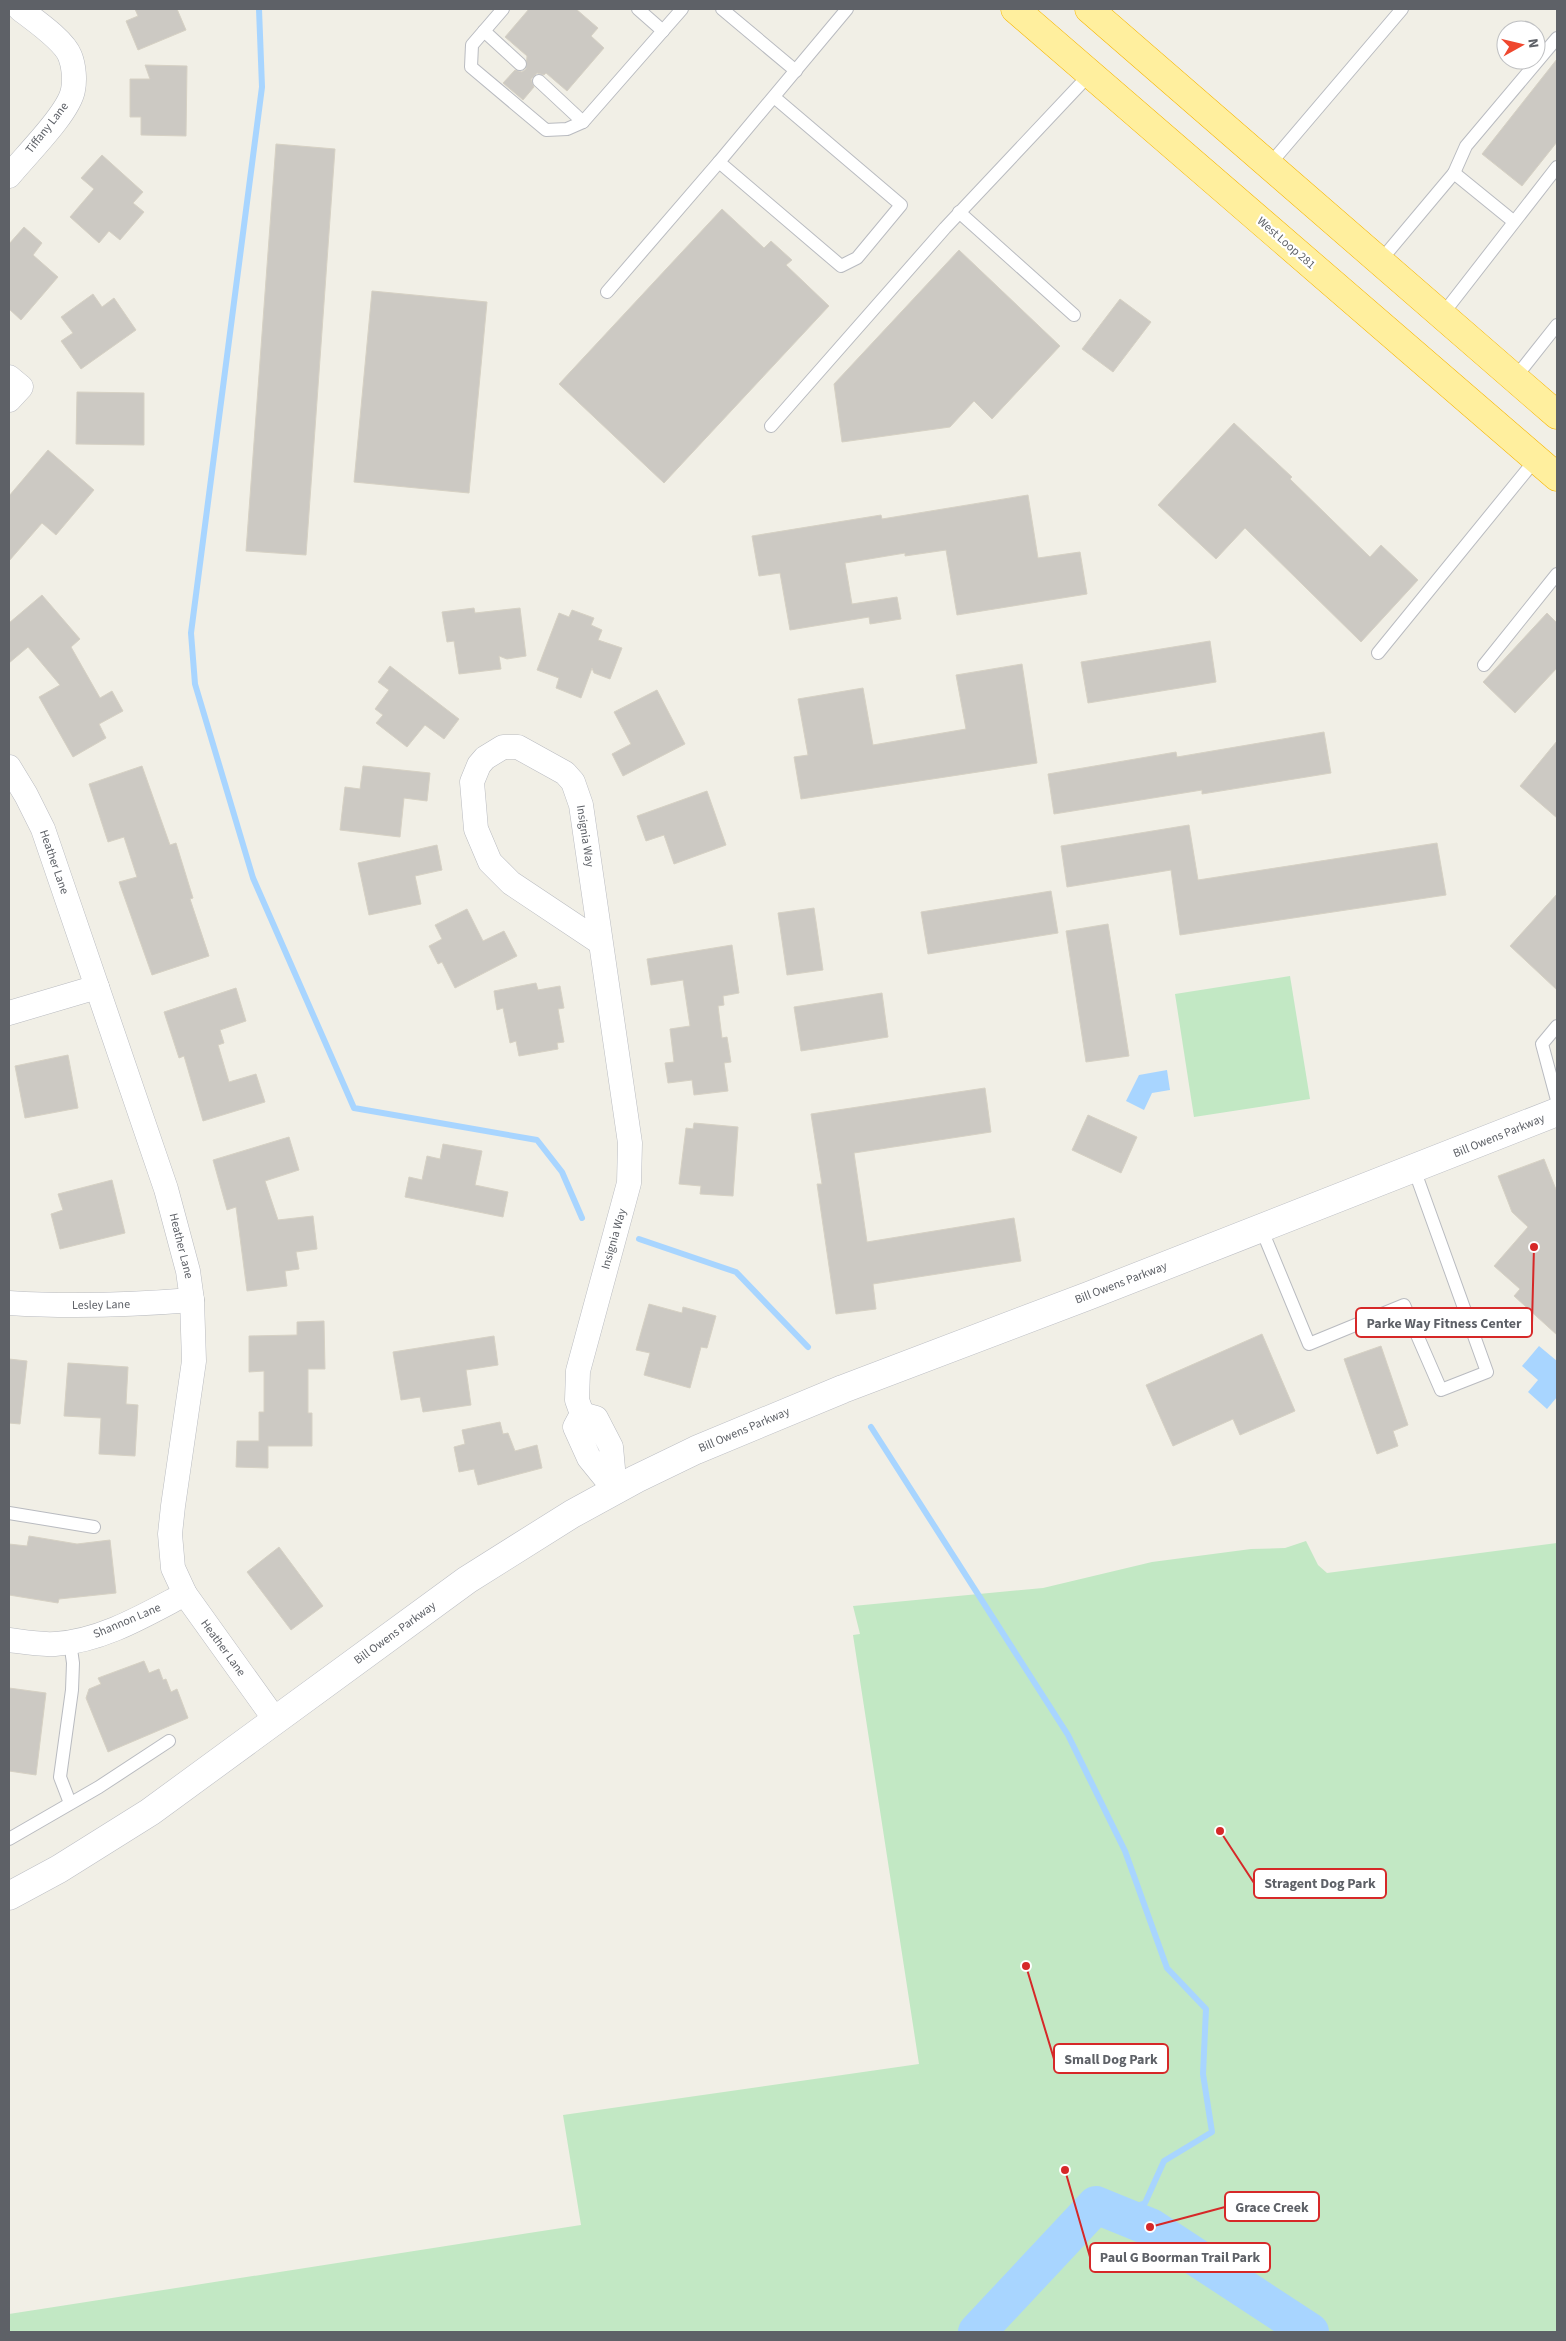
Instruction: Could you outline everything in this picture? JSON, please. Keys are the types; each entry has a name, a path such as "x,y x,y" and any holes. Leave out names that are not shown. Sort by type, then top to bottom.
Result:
{"highway":[{"name":"West Loop 281","path":"1015,9 1557,478"},
{"path":"1089,9 1381,260 1557,415"}],"main road":[{"name":"Bill Owens Parkway","path":"9,1896 36,1882 143,1817 467,1580 572,1514 615,1490 696,1450 843,1389 1557,1112"}],"street":[{"name":"Tiffany Lane","path":"9,176 65,109 73,91 74,73 70,55 62,44 20,9"},
{"path":"9,377 21,387 9,400"},
{"name":"Insignia Way","path":"601,943 511,883 498,871 484,851 476,830 472,782 478,766 494,751 510,746 527,750 560,769 573,782 581,805 630,1143 631,1165 629,1183 578,1371 577,1400 582,1414 596,1418 610,1447 615,1490"},
{"name":"Heather Lane","path":"9,768 26,795 43,829 166,1189 188,1271 192,1300 194,1361 176,1476 170,1534 174,1568 185,1594 276,1721"},
{"path":"9,1013 97,987"},
{"name":"Lesley Lane","path":"9,1303 44,1306 117,1306 192,1300"},
{"name":"Shannon Lane","path":"9,1640 41,1644 70,1642 87,1638 128,1624 185,1594"}],"lane":[{"path":"502,9 472,45 471,67 546,130 567,130 583,122 682,9"},
{"path":"638,9 663,31"},
{"path":"722,9 796,71"},
{"path":"607,292 847,9"},
{"path":"1270,164 1402,9"},
{"path":"484,31 520,64"},
{"path":"1381,260 1454,173 1466,146 1557,38"},
{"path":"771,426 959,212 1090,74"},
{"path":"539,81 583,122"},
{"path":"719,162 841,266 857,258 901,205 774,96"},
{"path":"1442,315 1513,221 1557,167"},
{"path":"1454,173 1513,221"},
{"path":"959,212 1074,315"},
{"path":"1516,378 1557,325"},
{"path":"1378,653 1536,459"},
{"path":"1484,665 1557,574"},
{"path":"1557,1026 1542,1044 1557,1100"},
{"path":"1261,1228 1309,1344 1404,1305 1441,1390 1487,1372 1414,1169"},
{"path":"9,1513 94,1527"},
{"path":"70,1642 73,1662 72,1690 60,1777 70,1803"},
{"path":"9,1839 99,1787 169,1741"}],"green space":[{"path":"1290,976 1310,1099 1194,1117 1175,994"},
{"path":"1306,1541 1318,1565 1327,1573 1557,1543 1557,2332 9,2332 9,2314 581,2225 563,2115 919,2064 853,1635 860,1634 853,1606 1043,1588 1152,1562 1251,1549 1285,1548"}],"water":[{"path":"1167,1070 1170,1090 1152,1093 1144,1110 1126,1101 1139,1075"},
{"path":"1539,1346 1557,1361 1557,1397 1547,1409 1528,1392 1538,1380 1522,1366"}],"building":[{"path":"135,9 177,9 186,30 138,50 126,21 138,16"},
{"path":"529,9 576,9 598,28 591,36 604,48 567,91 546,73 544,75 537,73 531,79 534,87 523,100 503,83 515,70 522,72 526,69 527,56 505,37"},
{"path":"1557,59 1557,142 1522,186 1482,154"},
{"path":"145,65 187,66 186,136 141,135 141,117 130,117 130,79 150,79"},
{"path":"276,144 335,149 306,555 246,551"},
{"path":"102,155 143,192 133,203 144,212 120,240 109,231 99,243 70,217 94,189 81,178"},
{"path":"722,209 764,248 771,241 792,260 786,265 829,306 664,483 559,384"},
{"path":"24,227 42,243 33,255 58,277 21,320 9,309 9,244"},
{"path":"959,250 1060,346 992,419 974,401 950,427 842,442 834,384"},
{"path":"372,291 487,302 469,493 354,482"},
{"path":"93,294 102,307 114,298 136,330 81,369 61,341 73,333 61,317"},
{"path":"1120,299 1151,322 1113,372 1082,349"},
{"path":"77,392 144,393 144,445 76,444"},
{"path":"1234,423 1292,477 1290,479 1370,557 1381,545 1418,580 1361,642 1245,528 1216,559 1158,505"},
{"path":"48,450 94,490 56,535 42,523 9,561 9,496"},
{"path":"1028,495 1038,558 1080,552 1087,594 957,615 946,550 905,556 905,553 845,563 852,604 897,597 901,619 870,624 869,617 790,630 780,573 759,576 752,536 881,515 882,519"},
{"path":"42,595 80,639 71,647 100,698 112,691 123,711 99,724 106,738 73,757 39,697 60,685 28,647 9,663 9,623"},
{"path":"474,608 475,613 520,608 526,656 507,659 499,656 501,669 459,674 454,641 447,642 442,612"},
{"path":"572,610 594,618 591,625 602,630 598,640 622,648 610,679 594,673 592,668 581,698 556,688 559,678 537,670 559,613 569,617"},
{"path":"1547,613 1557,623 1557,668 1515,713 1483,682"},
{"path":"1210,641 1216,682 1088,703 1081,662"},
{"path":"1022,664 1037,763 801,799 794,757 808,755 798,699 863,688 873,745 966,729 956,675"},
{"path":"390,666 459,719 444,739 425,725 407,747 376,723 383,715 375,709 389,690 378,682"},
{"path":"657,690 685,744 623,776 612,754 631,744 614,712"},
{"path":"1324,732 1331,773 1202,794 1202,790 1054,814 1048,774 1176,752 1177,757"},
{"path":"1557,741 1557,818 1520,786"},
{"path":"142,766 170,845 176,843 193,898 190,899 209,956 152,975 119,882 137,877 124,837 108,842 89,784"},
{"path":"363,766 430,773 427,801 404,798 400,837 340,830 345,787 360,789"},
{"path":"707,791 726,845 674,864 664,835 646,841 637,816"},
{"path":"1189,825 1198,880 1437,843 1446,895 1180,935 1171,870 1067,887 1061,846"},
{"path":"437,845 442,870 415,876 421,904 369,915 358,863"},
{"path":"1051,891 1058,933 928,954 921,912"},
{"path":"1557,894 1557,990 1510,946"},
{"path":"814,908 823,970 787,975 778,913"},
{"path":"467,909 483,941 504,931 517,956 455,988 442,962 438,964 429,946 442,939 435,925"},
{"path":"1108,924 1129,1056 1086,1062 1066,931"},
{"path":"732,945 739,993 723,996 724,1005 718,1006 722,1038 727,1037 731,1062 724,1063 728,1091 694,1095 692,1080 668,1083 665,1063 674,1062 670,1029 690,1026 683,980 651,985 647,959"},
{"path":"536,983 538,990 560,986 564,1008 558,1009 564,1042 557,1043 558,1049 519,1056 516,1041 510,1043 503,1008 497,1010 494,991"},
{"path":"236,988 246,1021 220,1030 224,1043 218,1045 229,1082 256,1074 265,1102 203,1121 184,1056 179,1058 164,1012"},
{"path":"882,993 888,1037 801,1051 794,1007"},
{"path":"68,1055 78,1108 25,1118 15,1066"},
{"path":"985,1088 991,1132 854,1153 867,1242 1014,1218 1021,1261 873,1284 876,1309 836,1314 817,1184 822,1184 811,1114"},
{"path":"1088,1115 1137,1137 1121,1173 1072,1150"},
{"path":"694,1123 738,1127 733,1196 700,1194 701,1186 679,1184 686,1128 693,1129"},
{"path":"289,1137 299,1170 265,1181 278,1220 313,1216 317,1249 296,1252 299,1269 285,1271 287,1286 247,1291 236,1207 227,1210 213,1160"},
{"path":"443,1144 482,1151 475,1185 508,1192 503,1217 405,1197 409,1177 422,1180 427,1156 440,1159"},
{"path":"1544,1159 1557,1192 1557,1335 1514,1296 1520,1289 1494,1266 1528,1227 1512,1212 1498,1176"},
{"path":"112,1180 125,1233 60,1249 51,1214 63,1210 58,1194"},
{"path":"649,1304 682,1313 683,1307 716,1316 707,1348 701,1347 690,1388 644,1375 650,1353 636,1350"},
{"path":"324,1321 325,1369 308,1369 308,1413 312,1413 312,1446 268,1446 268,1468 236,1467 237,1441 259,1441 259,1412 264,1412 264,1371 249,1372 249,1336 297,1335 297,1322"},
{"path":"1262,1334 1295,1411 1240,1435 1233,1419 1173,1446 1146,1385"},
{"path":"494,1336 498,1365 466,1370 471,1405 423,1412 420,1397 401,1400 393,1352"},
{"path":"1381,1346 1408,1425 1393,1431 1398,1446 1377,1454 1344,1359"},
{"path":"9,1359 27,1361 20,1424 9,1423"},
{"path":"68,1363 128,1367 126,1404 138,1405 135,1456 99,1454 101,1418 64,1416"},
{"path":"500,1422 503,1434 508,1433 515,1451 537,1445 542,1468 478,1485 474,1469 459,1472 454,1447 465,1444 462,1430"},
{"path":"29,1536 77,1544 110,1540 116,1593 59,1599 58,1603 9,1595 9,1544 27,1546"},
{"path":"279,1547 323,1606 291,1630 247,1572"},
{"path":"144,1661 149,1673 159,1669 163,1680 166,1679 171,1692 177,1689 188,1718 108,1752 86,1698 89,1689 101,1684 98,1678"},
{"path":"9,1688 46,1693 36,1775 9,1771"}],"waterway":[{"path":"259,9 262,87 191,633 195,684 253,878 354,1108 537,1140 562,1172 582,1218"},
{"path":"639,1239 736,1272 808,1347"},
{"path":"871,1427 1068,1735 1125,1851 1167,1968 1206,2009 1203,2074 1212,2132 1164,2161 1145,2203 1117,2214"},
{"path":"977,2332 1096,2205 1150,2227 1310,2332"}],"place":[{"name":"Parke Way Fitness Center","path":"1534,1247"},
{"name":"Stragent Dog Park","path":"1220,1831"},
{"name":"Small Dog Park","path":"1026,1966"},
{"name":"Paul G Boorman Trail Park","path":"1065,2170"},
{"name":"Grace Creek","path":"1150,2227"}]}
